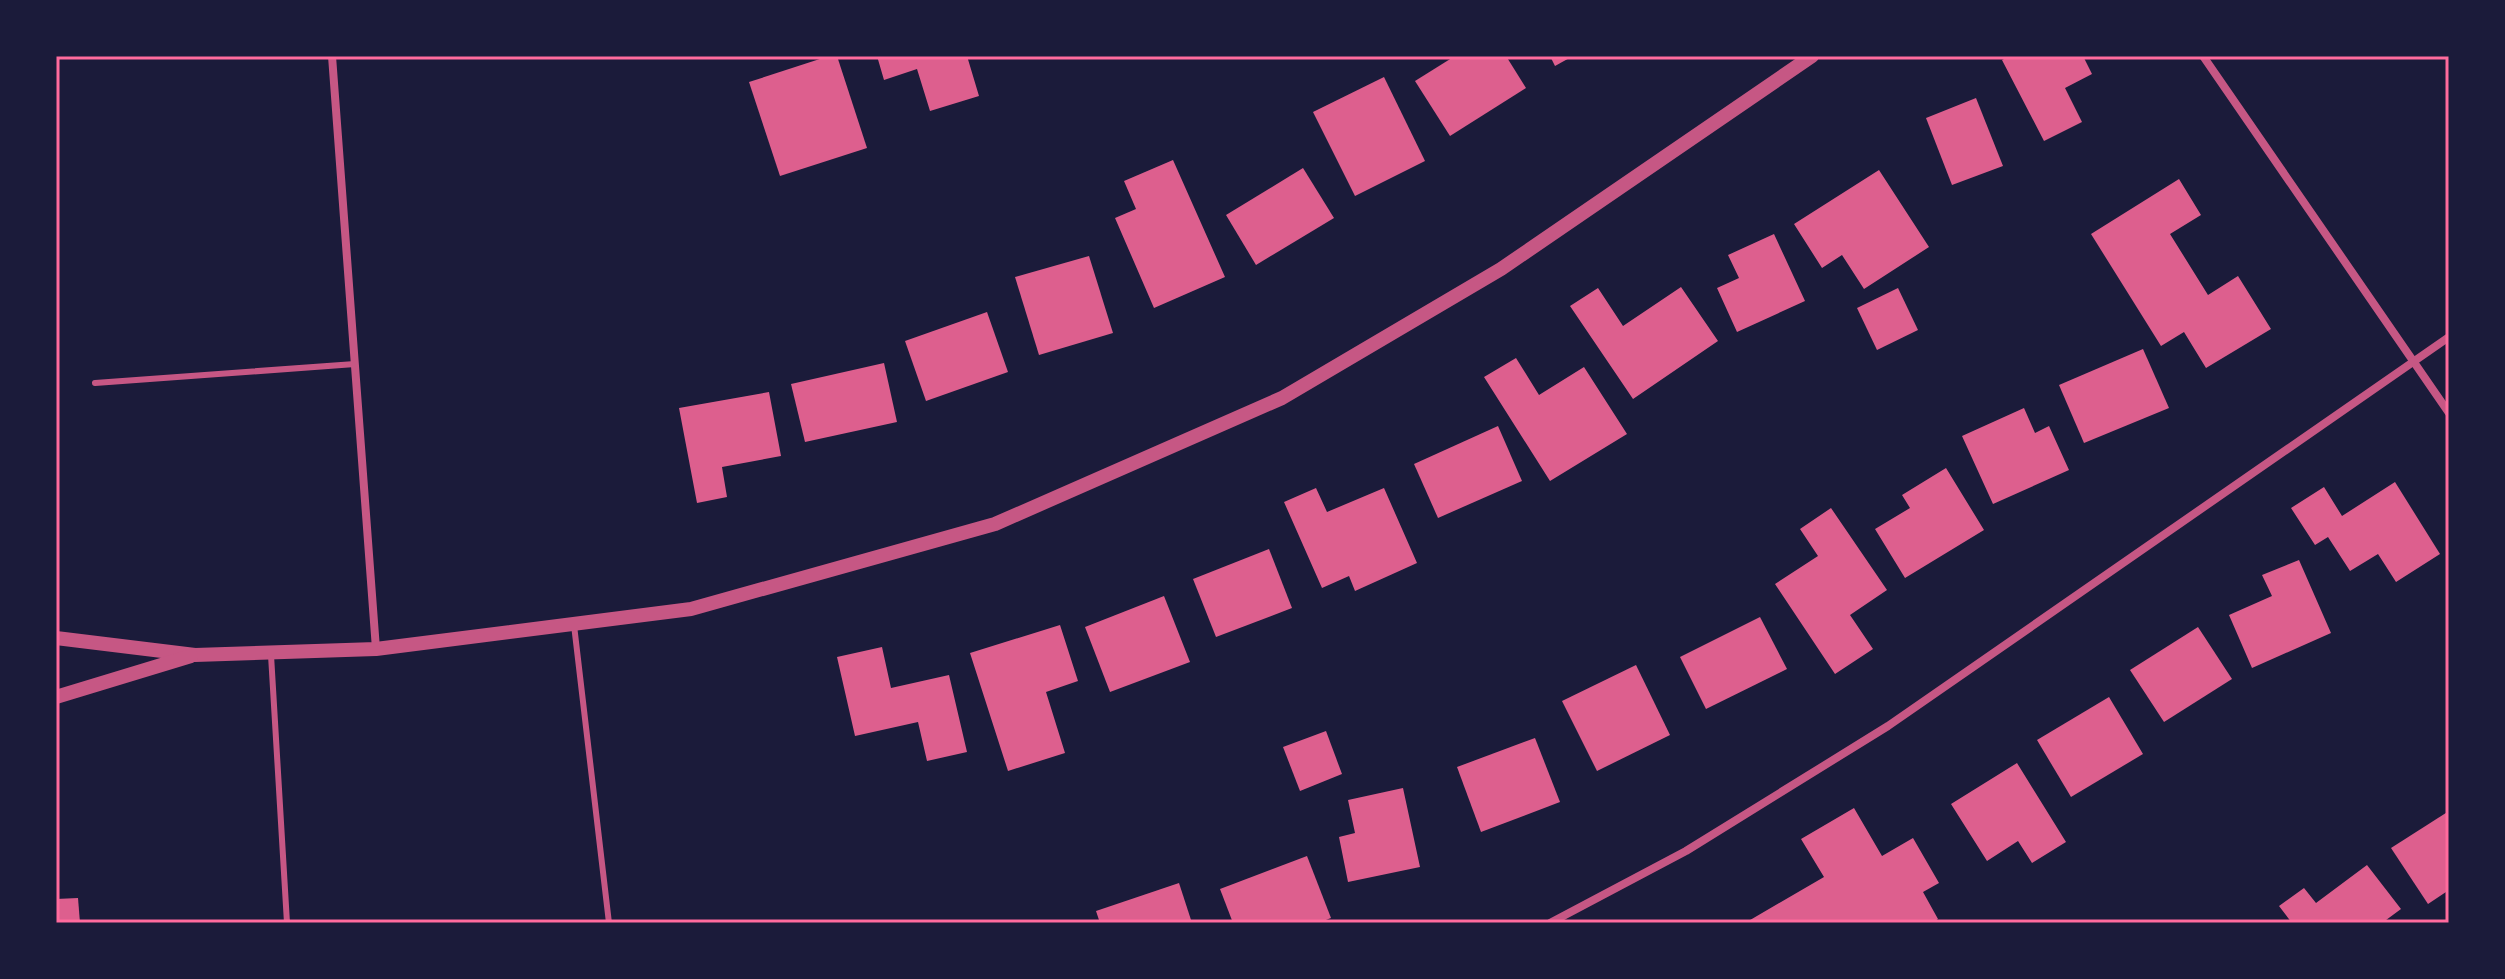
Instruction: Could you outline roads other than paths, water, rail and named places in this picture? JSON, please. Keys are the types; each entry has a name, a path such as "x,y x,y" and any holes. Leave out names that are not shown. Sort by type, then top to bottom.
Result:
{"street":[{"path":"332,56 376,649"},
{"path":"56,638 195,655 376,649 691,609 995,524 1282,398 1501,269 1812,56"},
{"path":"2203,56 2449,413"},
{"path":"1550,923 1686,851 1888,726 2449,337"},
{"path":"56,697 195,655"}],"lane":[{"path":"95,383 355,364"},
{"path":"574,624 609,923"},
{"path":"271,652 287,923"}]}
